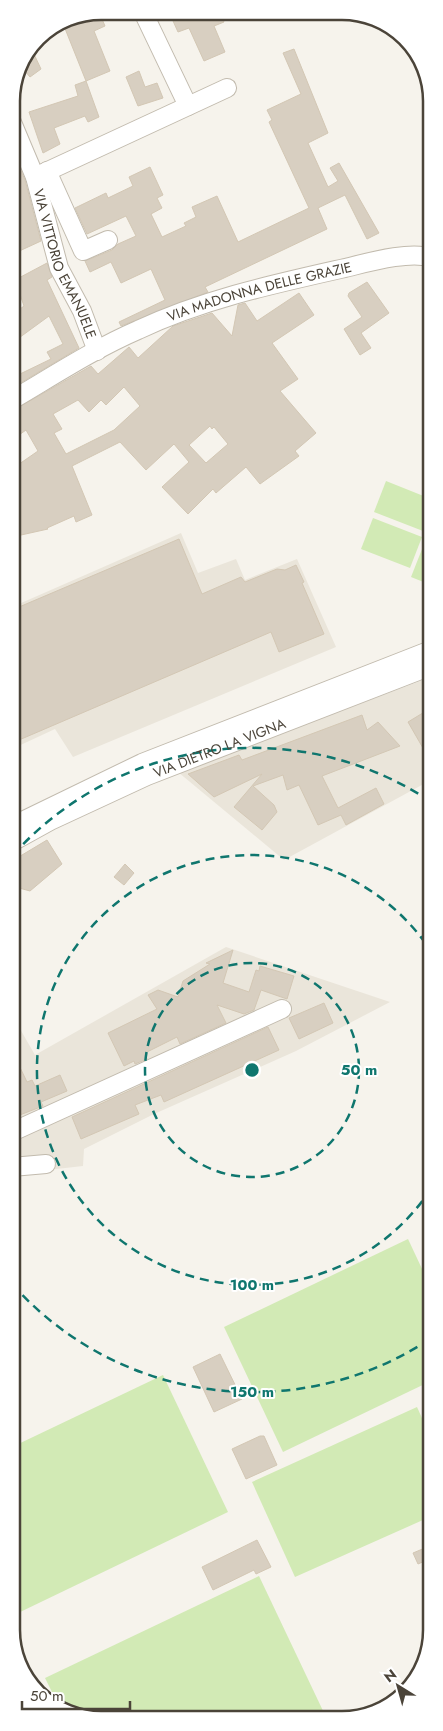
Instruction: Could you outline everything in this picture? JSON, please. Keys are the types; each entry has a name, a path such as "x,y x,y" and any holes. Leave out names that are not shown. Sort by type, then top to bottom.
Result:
{"street":[{"path":"146,20 188,106"},
{"path":"108,240 83,251 41,174 227,88"},
{"name":"VIA VITTORIO EMANUELE","path":"20,135 41,174 59,268 82,311 97,351"},
{"name":"VIA MADONNA DELLE GRAZIE","path":"20,395 137,330 240,292 369,262 423,258"},
{"name":"VIA DIETRO LA VIGNA","path":"20,822 142,762 423,653"},
{"name":"VIA DIETRO LA VIGNA","path":"20,838 50,821 147,776 423,669"},
{"path":"20,1128 282,1010"},
{"path":"20,1166 46,1164"}],"shaded area":[{"path":"181,533 198,573 236,559 245,580 297,559 336,647 73,757 55,729 20,745 20,603"},
{"path":"423,680 423,784 284,860 178,772"},
{"path":"226,947 390,1002 296,1051 154,1114 84,1149 83,1166 20,1173 20,1029 35,1055"}],"green space":[{"path":"386,481 423,496 423,531 374,512"},
{"path":"373,518 422,537 410,568 361,549"},
{"path":"423,547 423,582 411,577"},
{"path":"408,1239 423,1271 423,1385 283,1452 224,1327"},
{"path":"163,1375 228,1512 20,1612 20,1443"},
{"path":"417,1407 423,1420 423,1520 295,1577 252,1482"},
{"path":"259,1576 323,1711 101,1711 75,1707 65,1703 53,1695 45,1678"}],"building":[{"path":"102,20 105,26 94,31 110,71 86,81 65,29 75,24"},
{"path":"173,20 223,20 224,22 214,26 225,52 204,61 189,28 178,32"},
{"path":"294,49 328,133 308,143 328,187 338,181 330,168 339,163 379,233 367,239 345,195 318,208 327,229 205,287 208,292 121,326 119,322 165,300 151,269 121,283 111,262 90,272 85,261 112,250 118,244 136,236 126,216 87,234 75,208 106,193 108,198 133,186 129,177 150,167 163,195 157,198 162,208 151,214 162,237 186,226 184,223 196,217 192,207 217,196 238,242 309,208 269,122 272,120 267,110 301,94 283,53"},
{"path":"35,55 41,69 30,77 26,72"},
{"path":"139,71 145,87 157,83 163,98 138,106 126,77"},
{"path":"86,81 99,117 88,122 85,116 54,128 60,144 43,153 29,112 78,96 75,85"},
{"path":"20,169 25,180 41,241 20,251"},
{"path":"47,263 52,277 47,280 79,348 20,383 20,374 51,359 47,352 63,344 49,316 20,337 20,309 24,306 20,294 20,277"},
{"path":"367,282 389,313 361,333 371,348 360,355 344,329 362,317 348,296 349,293"},
{"path":"299,293 314,315 272,343 298,379 280,391 316,433 295,451 299,456 260,484 246,467 216,493 213,489 188,514 162,487 189,462 174,444 146,470 120,442 72,466 92,515 76,522 74,516 48,529 20,535 20,463 38,451 26,430 20,434 20,406 91,366 98,374 129,347 138,358 173,326 212,313 232,336 238,305 245,303 257,321","holes":["124,387 140,406 114,430 66,454 54,433 62,429 53,414 78,400 89,412 101,400 106,405","210,426 212,429 214,427 228,444 206,463 189,445"]},
{"path":"179,539 202,594 241,577 245,582 277,569 285,570 296,565 324,634 279,652 271,632 20,740 20,607"},
{"path":"423,713 423,748 408,722"},
{"path":"362,715 367,730 378,722 400,746 322,776 338,808 376,788 384,804 346,825 341,815 318,825 299,785 287,790 283,775 253,786 274,805 277,812 262,830 234,807 262,774 214,797 188,774 239,755 242,760"},
{"path":"47,840 62,864 30,891 20,888 20,856"},
{"path":"125,864 134,873 124,885 114,877"},
{"path":"233,950 223,983 249,992 256,970 259,971 260,966 294,976 287,999 261,990 254,1010 244,1014 217,1005 226,1023 180,1044 177,1037 145,1053 147,1059 135,1064 134,1061 124,1066 108,1033 157,1009 148,995 158,990 178,997 183,981 210,964 206,963"},
{"path":"324,1003 333,1023 299,1039 289,1018"},
{"path":"268,1027 279,1050 164,1102 161,1095 135,1105 139,1114 81,1139 72,1117"},
{"path":"20,1068 27,1082 32,1080 35,1086 60,1075 67,1091 41,1102 43,1106 20,1115"},
{"path":"220,1354 242,1399 214,1412 193,1367"},
{"path":"260,1436 264,1436 277,1465 246,1479 232,1449"},
{"path":"257,1540 271,1567 256,1574 254,1570 213,1590 202,1567"},
{"path":"423,1549 423,1562 418,1564 413,1553"}]}
